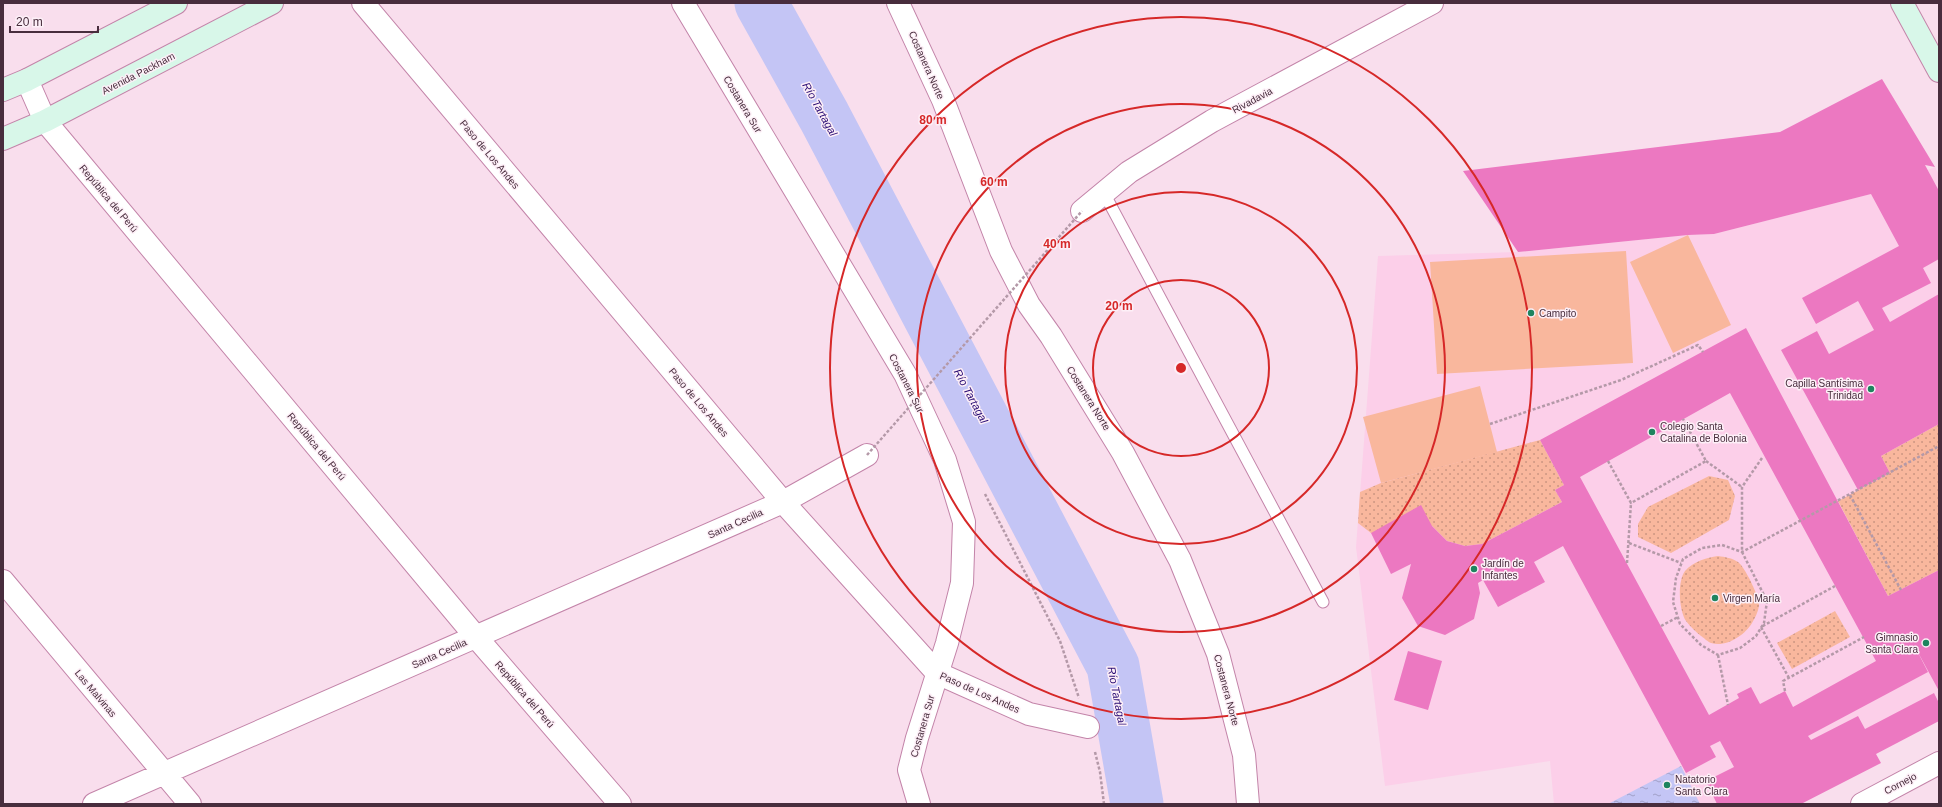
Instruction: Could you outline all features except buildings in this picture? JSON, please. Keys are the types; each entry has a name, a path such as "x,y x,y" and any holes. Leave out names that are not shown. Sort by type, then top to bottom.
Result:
{"main road":[{"path":"3,90 27,80 176,3"},
{"name":"Avenida Packham","path":"3,140 45,121 272,3"},
{"path":"1902,3 1939,71"}],"street":[{"name":"Paso de Los Andes","path":"362,3 783,502 937,673 1029,714 1088,727"},
{"name":"Costanera Sur","path":"683,3 904,374 945,460 964,522 962,583 909,770 919,804"},
{"name":"Costanera Norte","path":"898,3 943,100 1001,251 1029,305 1051,336 1123,453 1180,560 1218,654 1244,755 1248,804"},
{"name":"Rivadavia","path":"1082,211 1129,172 1212,121 1432,3"},
{"name":"República del Perú","path":"27,80 45,121 476,637 620,804"},
{"name":"Santa Cecilia","path":"94,804 783,502 867,455"},
{"name":"Las Malvinas","path":"3,582 163,774 190,804"},
{"name":"Cornejo","path":"1862,804 1939,763"}],"lane":[{"path":"1104,193 1323,602"}],"path":[{"path":"867,455 1082,211"},
{"path":"1490,424 1621,380 1698,345 1703,352"},
{"path":"1683,419 1706,461 1742,486"},
{"path":"1762,458 1742,486 1742,552 1767,601 1762,627 1756,636 1740,648 1718,655 1701,645 1680,624 1673,602 1676,578 1683,559 1702,548 1722,545 1742,552 1939,446"},
{"path":"1608,461 1632,503 1627,563"},
{"path":"1632,503 1706,461"},
{"path":"1850,495 1901,590"},
{"path":"1629,543 1681,563"},
{"path":"1762,627 1835,586"},
{"path":"1661,626 1678,617"},
{"path":"1762,627 1789,678"},
{"path":"1785,690 1783,681 1864,637"},
{"path":"1718,655 1728,705"}],"shaded area":[{"name":"Colegio Santa Catalina de Bolonia","path":"1935,167 1939,175 1939,698 1756,804 1554,804 1550,761 1385,786 1356,547 1378,256 1518,252 1688,235 1714,234 1871,194"},
{"path":"1688,235 1731,325 1673,353 1630,262"},
{"name":"Campito","path":"1626,251 1633,363 1437,374 1430,262"},
{"path":"1480,386 1497,452 1381,483 1363,417"},
{"path":"1939,424 1939,570 1888,596 1838,501 1890,473 1881,456"},
{"path":"1540,440 1564,485 1555,490 1562,502 1482,544 1465,546 1447,541 1432,526 1371,533 1358,523 1360,492 1381,483"},
{"path":"1709,476 1728,480 1735,496 1729,520 1671,553 1638,537 1638,524 1648,507"},
{"path":"1718,556 1726,557 1738,562 1741,565 1755,590 1759,602 1757,613 1749,628 1740,636 1723,644 1711,643 1695,631 1686,621 1680,603 1681,582 1685,571 1700,560"},
{"path":"1835,611 1850,637 1792,669 1777,643"}],"water":[{"name":"Natatorio Santa Clara","path":"1681,766 1700,804 1608,804"}],"waterway":[{"name":"Río Tartagal","path":"761,3 824,116 1113,666 1137,804"}],"place":[{"name":"Campito","path":"1531,313"},
{"name":"Capilla Santísima Trinidad","path":"1871,389"},
{"name":"Colegio Santa Catalina de Bolonia","path":"1652,432"},
{"name":"Jardín de Infantes","path":"1474,569"},
{"name":"Virgen María","path":"1715,598"},
{"name":"Gimnasio Santa Clara","path":"1926,643"},
{"name":"Natatorio Santa Clara","path":"1667,785"}]}
